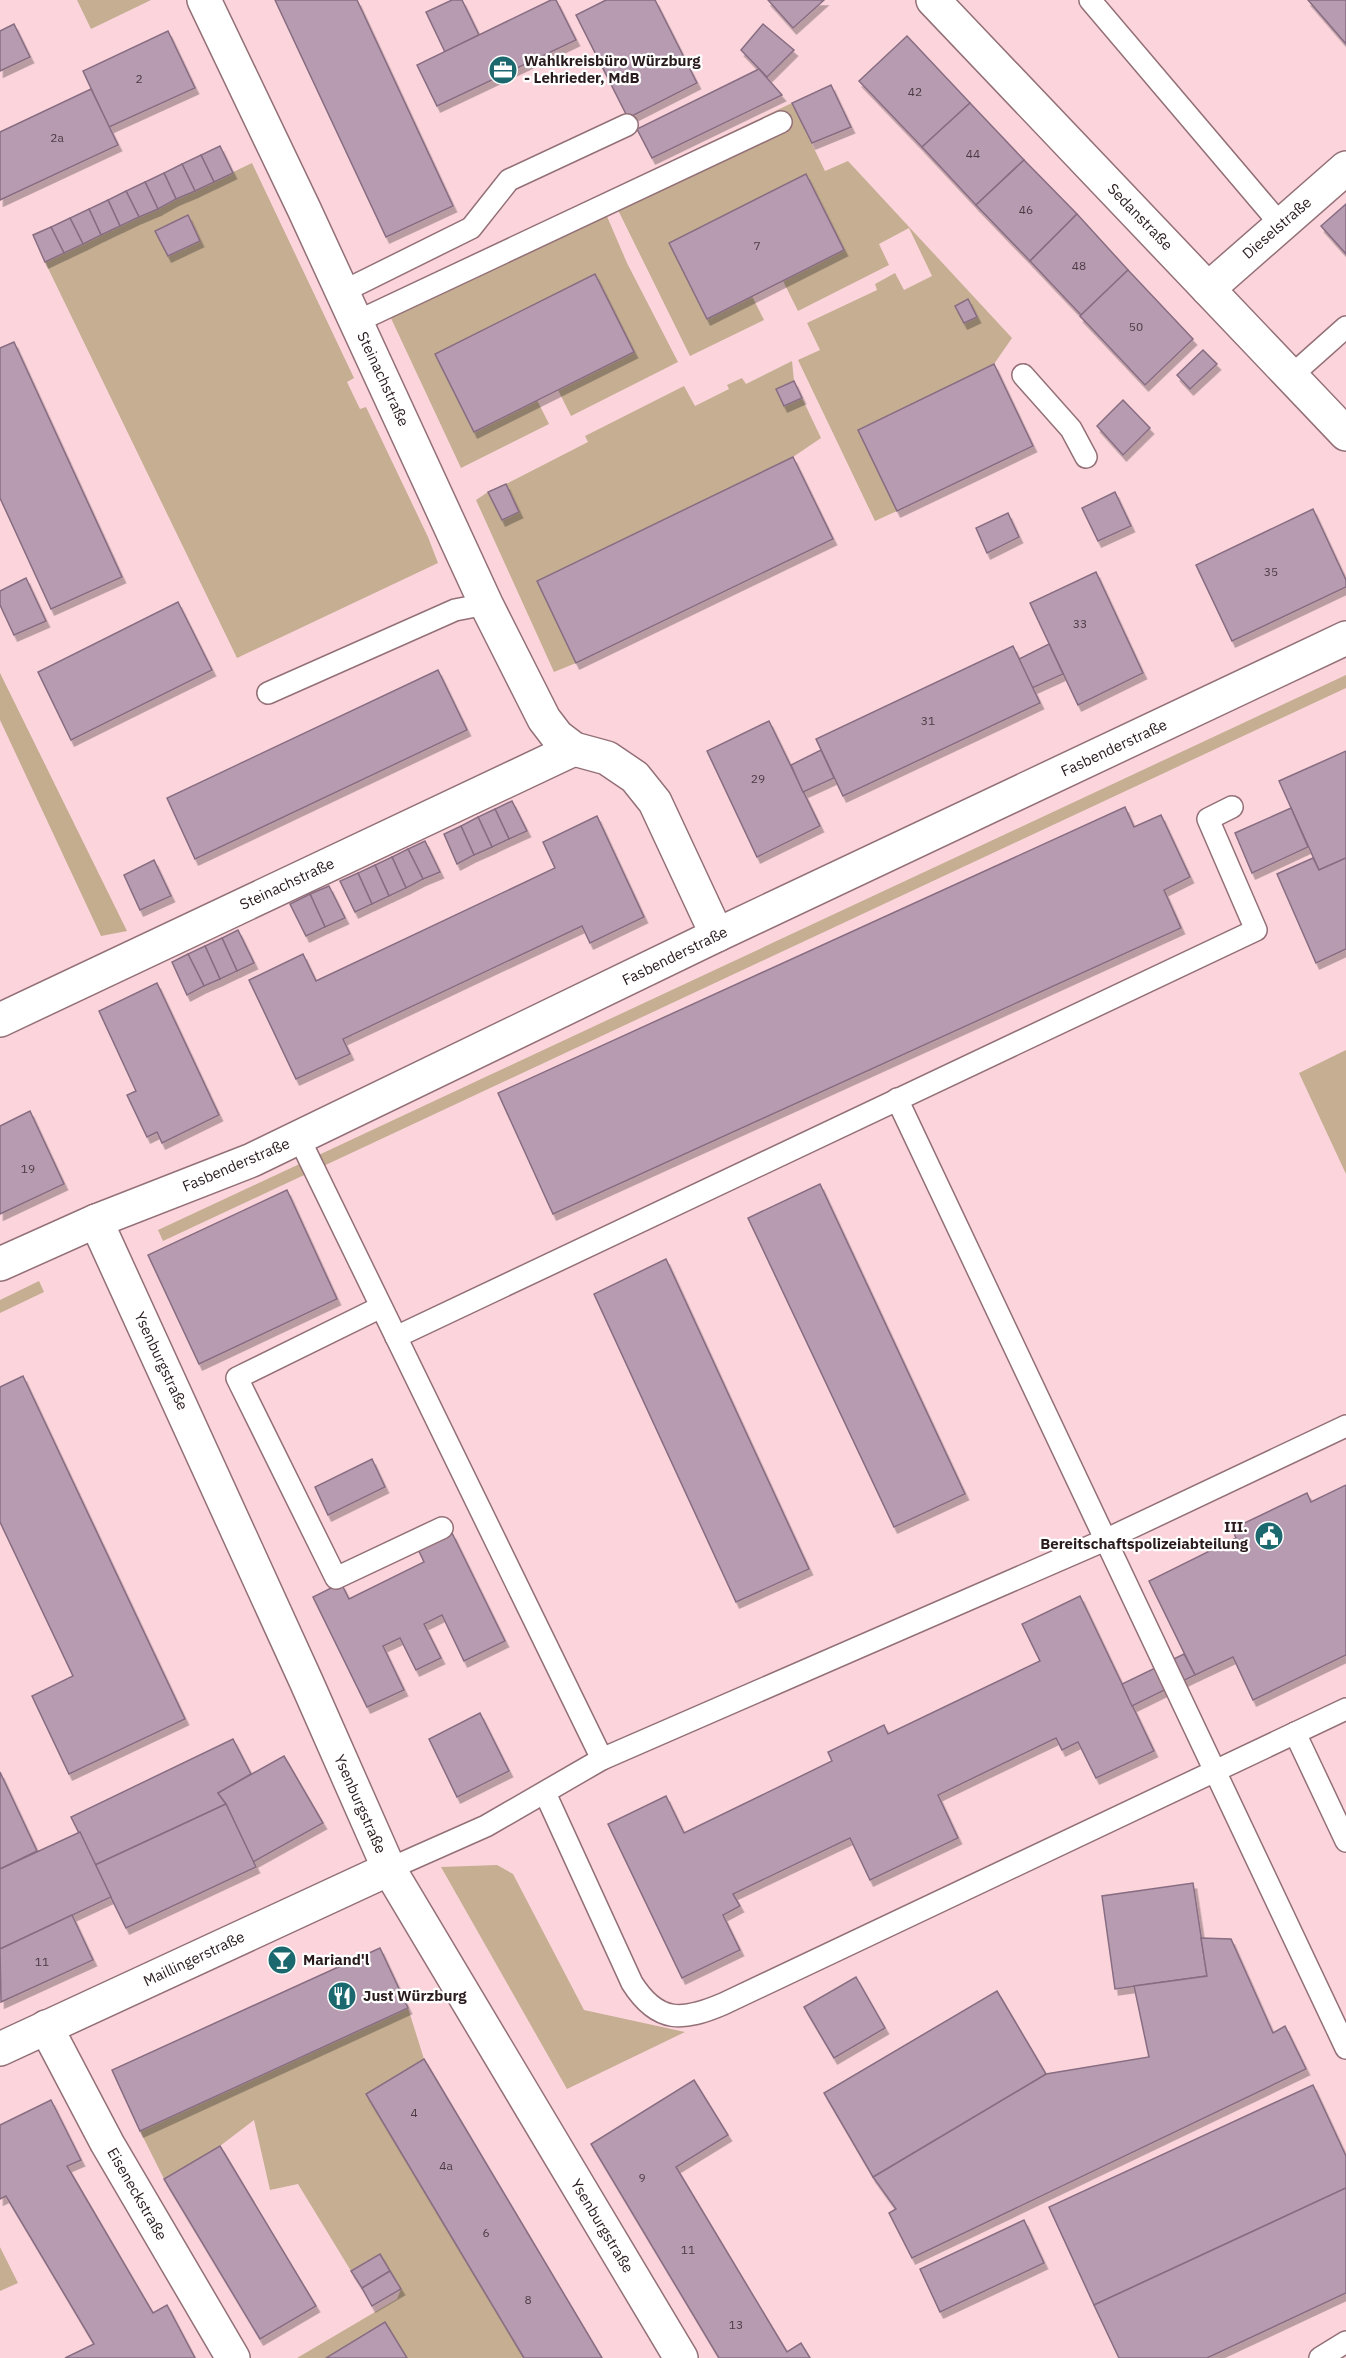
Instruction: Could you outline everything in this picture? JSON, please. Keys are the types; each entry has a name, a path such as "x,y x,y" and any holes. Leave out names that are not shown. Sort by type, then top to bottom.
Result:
{"street":[{"name":"Steinachstraße","path":"204,0 486,604 543,719 557,736 574,749 607,758 635,777 655,802 717,935"},
{"name":"Sedanstraße","path":"945,4 1208,289 1346,434"},
{"name":"Dieselstraße","path":"1208,289 1346,168"},
{"name":"Fasbenderstraße","path":"0,1264 96,1221 252,1160 717,935 1346,638"},
{"name":"Steinachstraße","path":"0,1020 574,749"},
{"name":"Ysenburgstraße","path":"96,1221 389,1869 681,2358"},
{"name":"Maillingerstraße","path":"0,2049 389,1869"},
{"name":"Eiseneckstraße","path":"46,2027 107,2143 233,2358"}],"lane":[{"path":"1090,0 1281,225"},
{"path":"356,322 781,122"},
{"path":"342,292 471,228 509,180 627,125"},
{"path":"1291,376 1346,327"},
{"path":"1023,375 1071,429 1086,457"},
{"path":"268,693 455,610 486,604"},
{"path":"396,1337 1256,930 1208,819 1232,807"},
{"path":"897,1099 1346,2048"},
{"path":"299,1138 602,1759"},
{"path":"381,1307 237,1378 336,1578 442,1528"},
{"path":"389,1869 486,1826 602,1759 1105,1540 1346,1426"},
{"path":"545,1793 632,1983 649,2006 664,2014 677,2017 699,2014 723,2004 1346,1710"},
{"path":"1295,1733 1346,1841"},
{"path":"1320,2358 1346,2342"}],"shaded area":[{"path":"77,0 151,0 91,29"},
{"path":"792,103 825,171 848,161 1012,338 994,364 858,430 897,511 875,521 798,360 820,350 807,323 877,290 875,284 895,273 904,290 932,276 909,228 879,244 889,265 798,311 783,281 844,250 806,174 669,243 707,319 752,296 764,320 690,356 618,210 606,214 627,263 678,362 571,416 558,390 537,400 549,424 461,468 382,299"},
{"path":"252,163 354,378 347,382 360,409 366,407 428,537 438,563 237,658 45,262"},
{"path":"792,361 794,381 776,390 784,406 802,398 821,438 793,457 537,581 576,663 554,672 476,500 488,492 502,520 518,512 506,484 588,442 585,436 684,386 695,406 729,389 727,385 742,378 746,384"},
{"path":"0,673 127,931 101,936 0,720"},
{"path":"1346,675 1346,688 163,1241 158,1230"},
{"path":"1346,1050 1346,1174 1299,1073"},
{"path":"39,1281 44,1292 0,1313 0,1300"},
{"path":"497,1865 513,1874 584,2010 685,2032 567,2089 441,1867"},
{"path":"408,2008 424,2059 367,2094 524,2358 297,2358 397,2299 401,2289 380,2254 351,2271 298,2184 270,2190 254,2120 220,2146 164,2179 140,2131"},
{"path":"0,2247 18,2283 0,2291"}],"building":[{"path":"275,0 357,0 453,206 386,237"},
{"path":"452,0 462,0 479,35 445,52 426,12"},
{"path":"551,0 556,0 576,40 437,106 417,65"},
{"path":"606,0 655,0 697,83 628,118 576,15"},
{"path":"768,0 824,0 793,28"},
{"path":"1308,0 1346,0 1346,44"},
{"path":"14,24 30,57 0,71 0,31"},
{"path":"763,24 794,50 767,77 741,50"},
{"path":"168,31 195,88 109,127 83,71"},
{"path":"907,36 970,103 922,147 859,81"},
{"path":"759,69 782,95 652,158 637,129"},
{"path":"831,85 851,127 812,143 792,103"},
{"path":"91,89 118,145 0,200 0,132"},
{"path":"970,103 1024,160 976,205 922,147"},
{"path":"220,146 233,173 214,182 201,155"},
{"path":"201,155 214,182 195,191 182,164"},
{"path":"1024,160 1077,214 1030,261 976,205"},
{"path":"182,164 195,191 176,199 164,173"},
{"path":"164,173 176,199 158,209 145,182"},
{"path":"806,174 844,250 707,319 669,243"},
{"path":"145,182 158,209 139,217 126,191"},
{"path":"126,191 139,217 120,226 108,200"},
{"path":"108,200 120,226 101,235 89,209"},
{"path":"1346,204 1346,254 1321,226"},
{"path":"89,209 101,235 83,244 70,218"},
{"path":"1077,214 1128,270 1081,315 1030,261"},
{"path":"188,215 200,241 168,256 155,231"},
{"path":"70,218 83,244 64,253 51,227"},
{"path":"51,227 64,253 45,262 33,235"},
{"path":"1128,270 1193,339 1145,385 1080,316"},
{"path":"595,274 634,352 474,432 435,354"},
{"path":"968,299 977,317 964,323 955,306"},
{"path":"14,342 122,577 51,609 0,498 0,348"},
{"path":"1203,350 1217,364 1190,389 1177,375"},
{"path":"994,364 1033,446 897,511 858,430"},
{"path":"794,381 802,398 784,406 776,389"},
{"path":"1123,400 1150,428 1123,455 1097,426"},
{"path":"793,457 833,539 576,663 537,581"},
{"path":"506,484 519,512 502,520 488,492"},
{"path":"1115,492 1131,526 1098,541 1082,508"},
{"path":"1313,509 1346,580 1346,587 1232,641 1196,565"},
{"path":"1008,513 1019,537 987,553 976,528"},
{"path":"1096,572 1143,673 1078,705 1030,603"},
{"path":"26,578 46,621 14,635 0,605 0,591"},
{"path":"178,602 212,670 71,740 38,672"},
{"path":"1049,644 1063,674 1032,688 1019,659"},
{"path":"1013,646 1040,703 843,796 816,739"},
{"path":"438,670 467,730 195,859 167,798"},
{"path":"769,721 820,826 757,857 707,751"},
{"path":"821,750 834,778 803,792 791,765"},
{"path":"1346,751 1346,858 1319,870 1279,781"},
{"path":"512,801 527,831 509,839 495,809"},
{"path":"1125,807 1134,827 1161,815 1190,877 1164,890 1181,928 553,1214 498,1093"},
{"path":"1291,808 1308,847 1252,873 1235,833"},
{"path":"495,809 509,839 492,847 478,817"},
{"path":"597,816 644,917 590,943 582,926 343,1039 350,1054 296,1079 249,980 303,954 316,981 555,868 543,842"},
{"path":"478,817 492,847 474,855 461,826"},
{"path":"461,826 474,855 457,864 444,834"},
{"path":"425,841 440,872 423,879 408,849"},
{"path":"408,849 423,879 406,888 392,857"},
{"path":"392,857 406,888 389,896 375,865"},
{"path":"1313,858 1319,870 1346,858 1346,949 1316,963 1277,874"},
{"path":"154,860 171,896 140,910 124,875"},
{"path":"375,865 389,896 372,904 358,873"},
{"path":"358,873 372,904 355,912 340,881"},
{"path":"329,886 345,918 325,927 310,894"},
{"path":"310,894 325,927 306,936 290,904"},
{"path":"238,930 254,963 237,971 222,938"},
{"path":"222,938 237,971 220,979 205,946"},
{"path":"205,946 220,979 204,986 188,954"},
{"path":"188,954 204,986 187,995 172,962"},
{"path":"157,983 219,1115 162,1143 157,1132 147,1137 127,1095 136,1091 99,1011"},
{"path":"30,1111 64,1184 0,1214 0,1126"},
{"path":"820,1184 965,1494 894,1527 748,1218"},
{"path":"287,1190 337,1299 199,1364 148,1255"},
{"path":"666,1259 809,1569 736,1602 594,1294"},
{"path":"23,1376 185,1719 69,1774 32,1696 73,1676 0,1522 0,1387"},
{"path":"372,1459 385,1487 328,1515 315,1487"},
{"path":"1346,1485 1346,1655 1253,1700 1233,1657 1195,1675 1149,1581 1236,1538 1232,1529 1307,1493 1311,1502"},
{"path":"452,1533 505,1641 464,1661 442,1615 424,1624 441,1658 416,1670 400,1638 383,1646 404,1690 367,1707 313,1597 341,1583 349,1599 424,1562 418,1549"},
{"path":"1080,1596 1154,1751 1096,1778 1078,1742 1062,1750 1056,1738 938,1795 958,1838 870,1880 850,1838 733,1894 740,1906 723,1915 740,1950 682,1978 608,1824 666,1796 684,1833 832,1761 828,1752 884,1725 888,1734 1040,1661 1022,1624"},
{"path":"1184,1654 1195,1675 1132,1706 1122,1684"},
{"path":"480,1713 509,1771 457,1797 429,1739"},
{"path":"233,1739 251,1774 218,1793 226,1804 95,1865 71,1817"},
{"path":"284,1756 323,1823 253,1862 226,1804 218,1793"},
{"path":"0,1772 37,1851 0,1869"},
{"path":"226,1804 256,1867 126,1928 95,1865"},
{"path":"80,1832 111,1897 0,1949 0,1869"},
{"path":"1193,1883 1207,1976 1115,1989 1102,1896"},
{"path":"72,1915 93,1960 1,2002 0,1949"},
{"path":"1201,1938 1231,1939 1273,2033 1285,2026 1306,2069 912,2258 889,2213 896,2209 873,2177 1046,2074 1149,2057 1134,1986 1207,1976"},
{"path":"380,1948 408,2008 140,2131 112,2070"},
{"path":"856,1977 885,2028 834,2058 804,2007"},
{"path":"997,1991 1046,2074 873,2177 824,2093"},
{"path":"424,2059 602,2358 524,2358 366,2094"},
{"path":"694,2080 728,2135 676,2167 787,2352 801,2343 810,2358 719,2358 591,2144"},
{"path":"1313,2085 1346,2156 1346,2188 1094,2305 1049,2207"},
{"path":"51,2100 81,2160 67,2166 153,2313 167,2305 195,2358 65,2358 94,2344 6,2196 0,2199 0,2125"},
{"path":"220,2146 316,2306 260,2339 164,2179"},
{"path":"1346,2188 1346,2293 1207,2358 1119,2358 1094,2305"},
{"path":"1024,2220 1044,2263 940,2312 920,2269"},
{"path":"380,2254 390,2271 362,2288 351,2271"},
{"path":"390,2271 401,2289 372,2306 362,2288"},
{"path":"385,2322 407,2358 326,2358"}],"place":[{"name":"Wahlkreisbüro Würzburg - Lehrieder, MdB","path":"503,70"},
{"name":"III. Bereitschaftspolizeiabteilung","path":"1269,1536"},
{"name":"Mariand'l","path":"282,1960"},
{"name":"Just Würzburg","path":"342,1996"}]}
